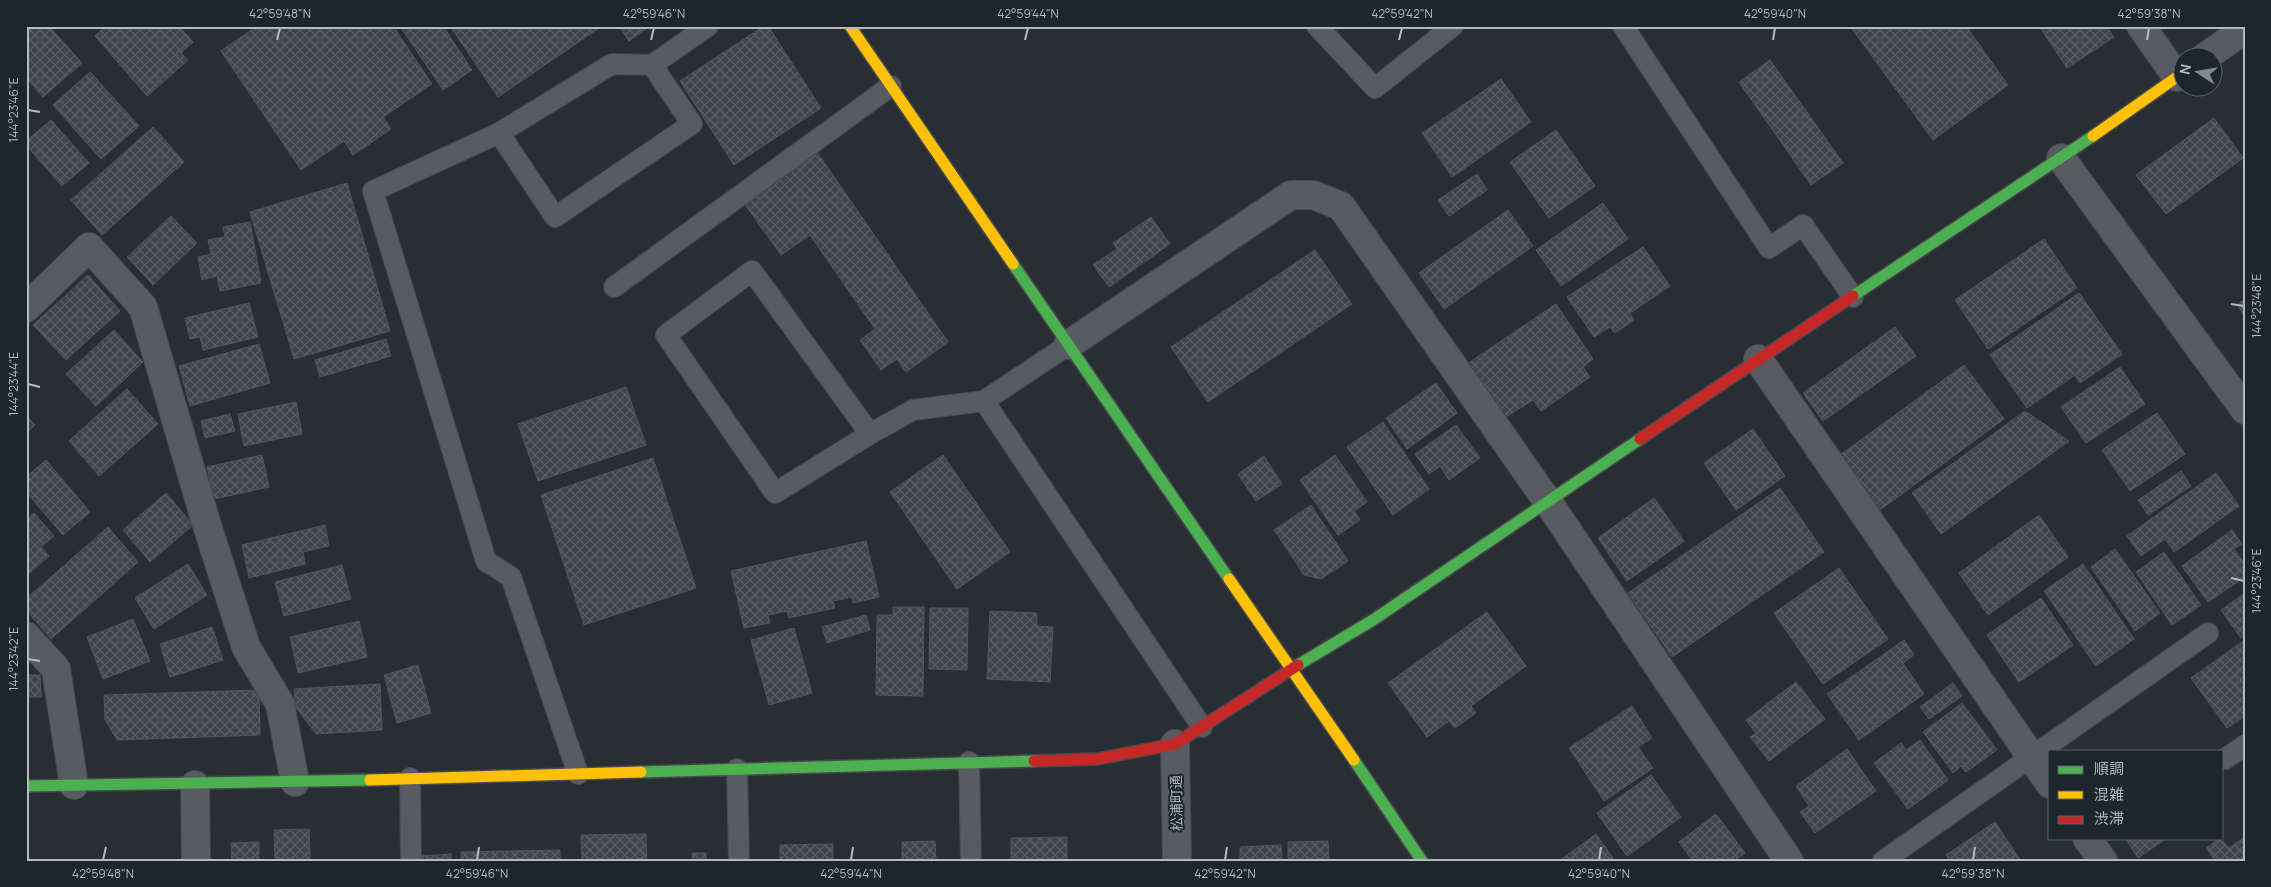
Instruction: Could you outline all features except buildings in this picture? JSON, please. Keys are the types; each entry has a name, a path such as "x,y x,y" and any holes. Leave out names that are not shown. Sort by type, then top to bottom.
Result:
{"street":[{"path":"850,26 1254,616 1292,668 1422,861"},
{"path":"2141,26 2174,67"},
{"path":"2218,48 2245,29"},
{"path":"26,786 295,782 1097,759 1175,744 1292,668 1373,620 1758,359 2061,158 2174,78"},
{"path":"2061,158 2245,410"},
{"path":"1068,345 1290,195 1313,195 1341,206 1548,502 1789,861"},
{"path":"26,308 89,247 143,307 205,520 246,647 280,704 295,782"},
{"path":"1758,359 2048,781"},
{"path":"26,636 56,669 74,785"},
{"name":"松浦町通","path":"1175,744 1177,861"},
{"path":"195,784 196,861"},
{"path":"2088,840 2103,861"}],"lane":[{"path":"578,774 512,577 486,562 374,191 499,133 612,64 652,66 708,26"},
{"path":"1317,26 1375,88 1453,26"},
{"path":"1623,26 1769,248 1803,225 1852,296"},
{"path":"499,133 555,217 692,124 652,66"},
{"path":"614,287 891,86"},
{"path":"870,434 752,271 666,335 775,493 870,434 913,410 984,400 1068,345"},
{"path":"984,400 1202,727"},
{"path":"1884,861 2208,634"},
{"path":"2225,760 2245,745"},
{"path":"969,762 971,861"},
{"path":"737,769 739,861"},
{"path":"410,778 411,861"}],"traffic: fast":[{"path":"1853,296 2093,136"},
{"path":"1013,264 1229,579"},
{"path":"1298,665 1373,620 1640,439"},
{"path":"1354,760 1422,861"},
{"path":"641,772 1034,761"},
{"path":"26,786 370,780"}],"traffic: slow":[{"path":"850,26 1013,264"},
{"path":"2093,136 2174,79"},
{"path":"1229,579 1354,760"},
{"path":"370,780 641,772"}],"traffic: jam":[{"path":"1640,439 1853,296"},
{"path":"1034,761 1097,759 1175,744 1298,665"}]}
